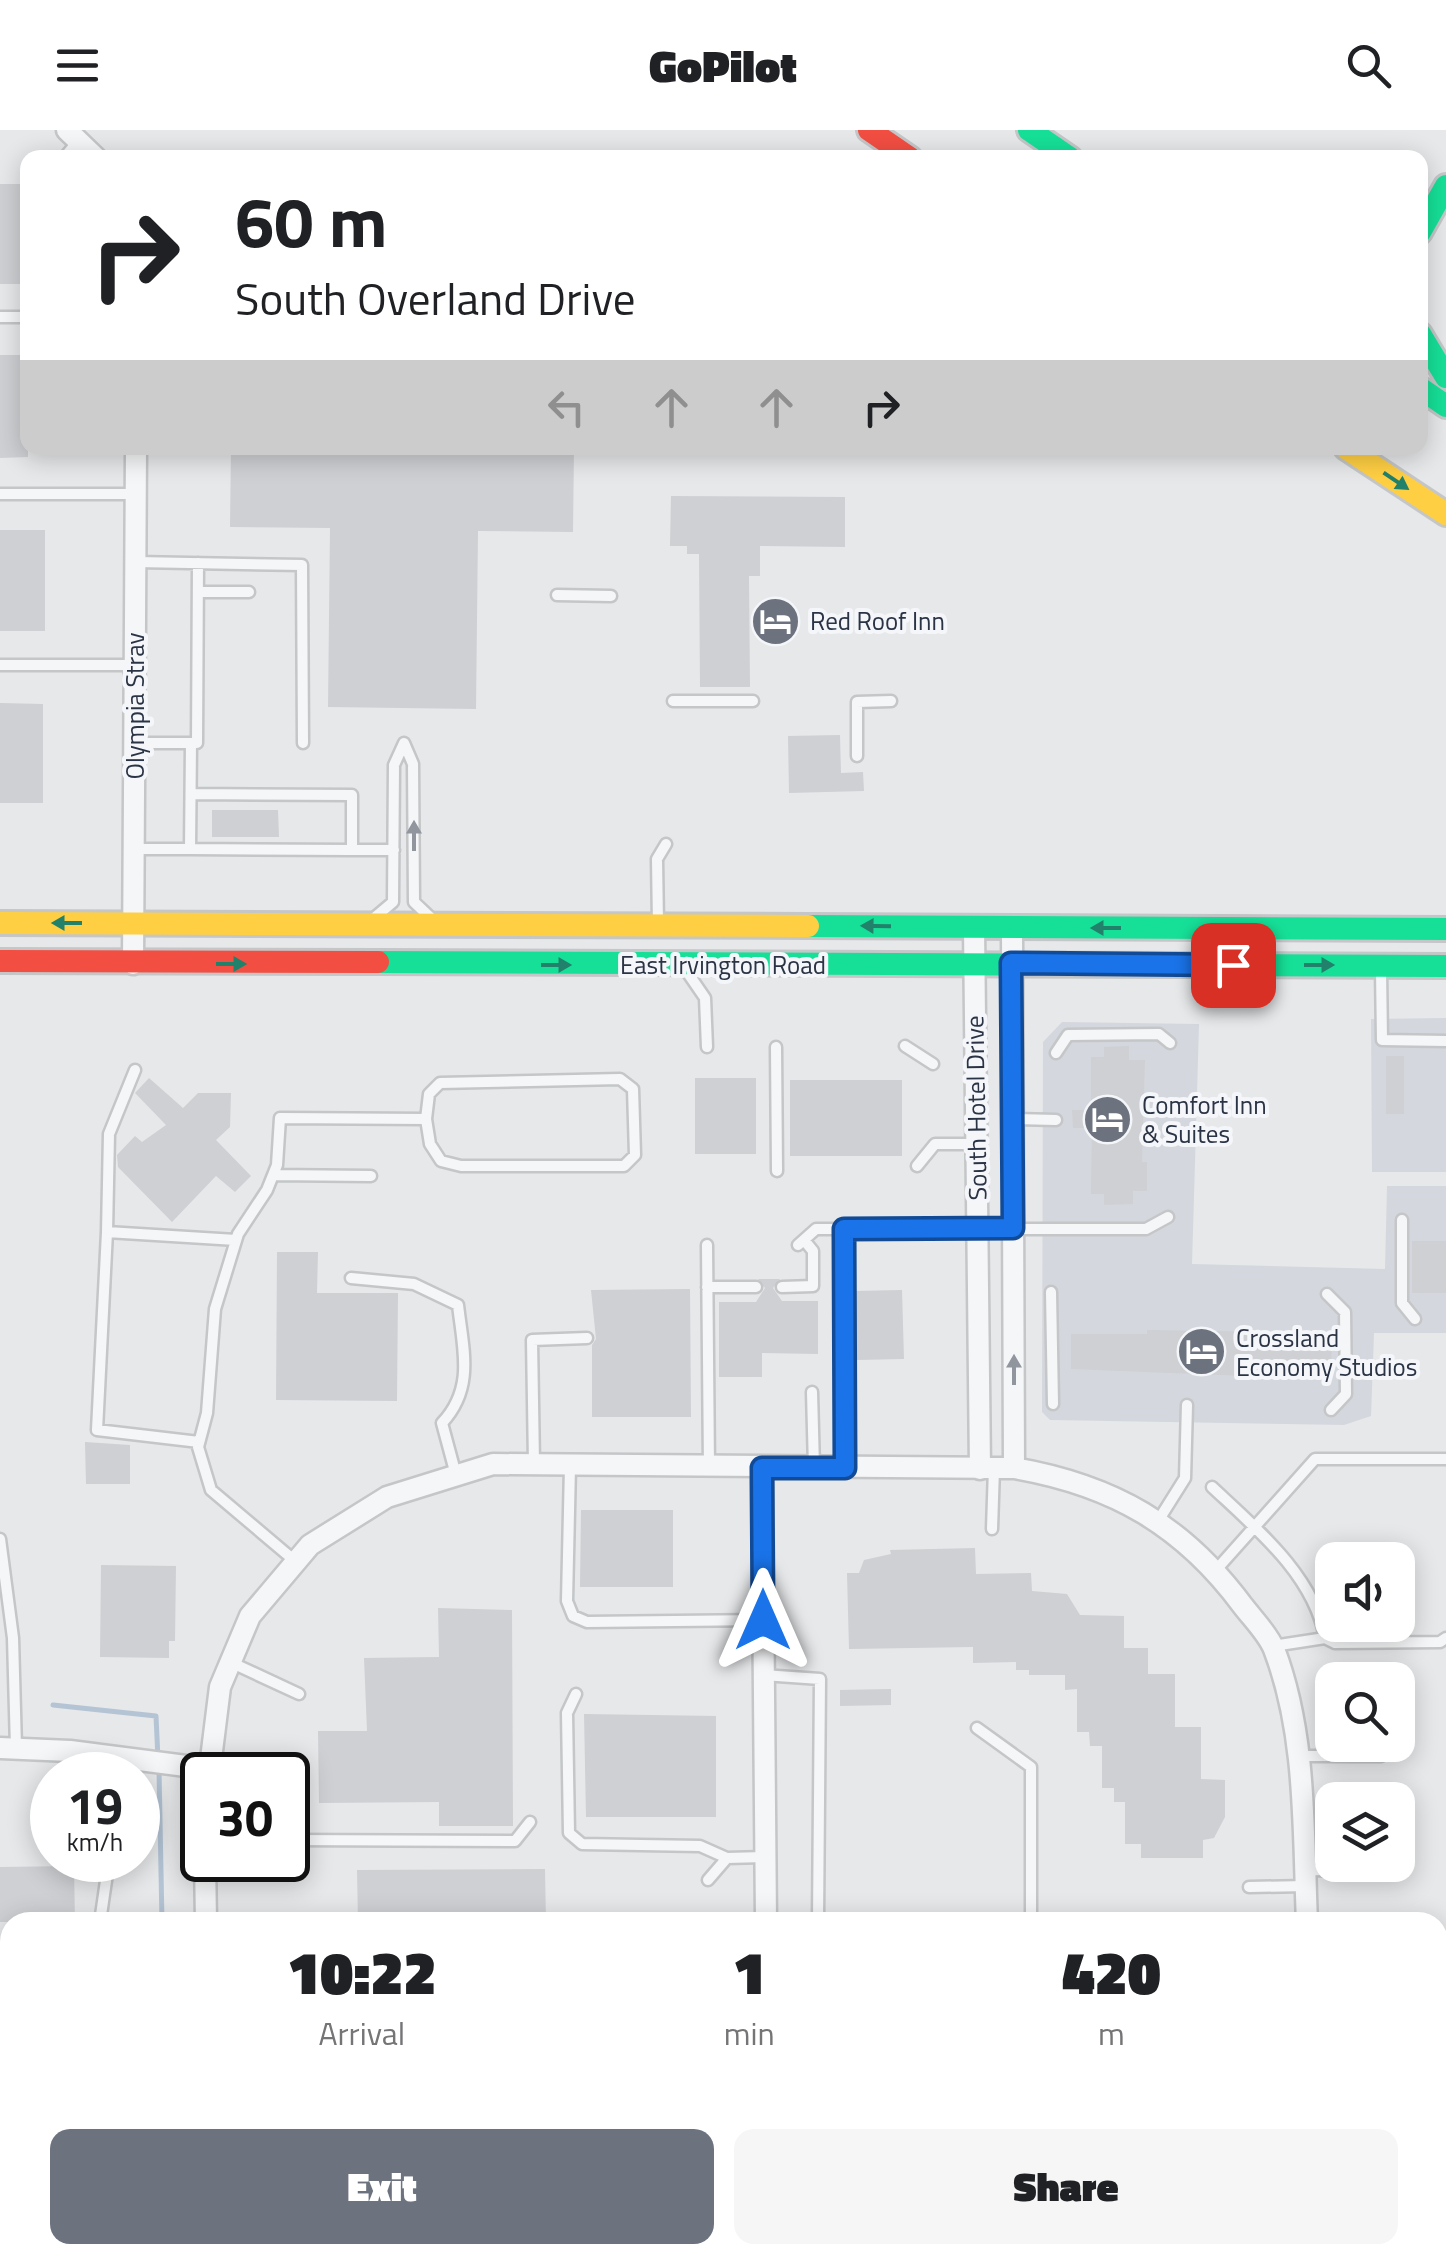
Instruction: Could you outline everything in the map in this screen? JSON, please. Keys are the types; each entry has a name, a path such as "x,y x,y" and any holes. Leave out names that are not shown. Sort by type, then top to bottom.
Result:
{"main road":[{"path":"868,130 898,150"},
{"path":"1028,130 1058,150"},
{"path":"1040,130 1069,150"},
{"path":"1428,218 1446,186"},
{"path":"1428,347 1446,377"},
{"path":"1357,455 1446,514"},
{"name":"East Irvington Road","path":"0,923 1446,929"},
{"name":"East Irvington Road","path":"0,961 1446,966"}],"street":[{"name":"Olympia Strav","path":"133,964 136,455"},
{"name":"South Hotel Drive","path":"974,927 978,1308 996,1468"},
{"name":"South Hotel Drive","path":"996,1468 1013,1228 1012,928"},
{"path":"978,1308 990,1356 990,1445 996,1468"},
{"path":"212,1752 220,1687 250,1616 310,1544 387,1497 493,1464 996,1468 1072,1478 1158,1521 1216,1570 1273,1646 1293,1714 1307,1912"},
{"path":"762,1468 766,1912"},
{"path":"8,1748 180,1766"},
{"path":"205,1882 206,1912"}],"lane":[{"path":"0,494 136,494"},
{"path":"136,562 302,565 304,743"},
{"path":"135,743 198,743 198,563"},
{"path":"198,592 249,592"},
{"path":"558,595 611,596"},
{"path":"0,665 135,665"},
{"path":"673,701 753,702"},
{"path":"857,756 857,702 891,701"},
{"path":"190,848 191,743"},
{"path":"367,924 393,902 394,765 404,743 413,764 414,902 437,924"},
{"path":"191,794 352,794 352,850"},
{"path":"658,925 657,858 666,844"},
{"path":"134,848 394,850"},
{"path":"682,965 705,998 707,1047"},
{"path":"1380,966 1382,1040 1446,1042"},
{"path":"1056,1054 1068,1035 1159,1034 1170,1042"},
{"path":"904,1046 933,1064"},
{"path":"776,1047 777,1172"},
{"path":"135,1070 109,1134 97,1430 199,1442"},
{"path":"620,1079 628,1081 633,1089 635,1155 624,1166 460,1166 440,1161 430,1144 426,1119 429,1094 440,1083 620,1079"},
{"path":"296,1562 211,1490 202,1472 199,1442 207,1413 214,1308 236,1240 273,1175 280,1118 426,1119"},
{"path":"1012,1119 1056,1120"},
{"path":"917,1166 935,1144 976,1144"},
{"path":"273,1175 371,1176"},
{"path":"782,1287 813,1286 813,1251 801,1242 816,1229 1146,1229 1168,1217"},
{"path":"1402,1220 1402,1303 1415,1320"},
{"path":"844,1229 845,1468"},
{"path":"107,1232 236,1240"},
{"path":"706,1245 709,1468"},
{"path":"351,1278 414,1284 458,1305 467,1377 458,1406 442,1423 456,1476"},
{"path":"707,1288 756,1287"},
{"path":"1050,1292 1052,1404"},
{"path":"1327,1294 1346,1312 1346,1394 1331,1410"},
{"path":"534,1465 532,1340 587,1338"},
{"path":"812,1392 814,1468"},
{"path":"1158,1521 1186,1478 1187,1406"},
{"path":"1216,1570 1315,1458 1446,1459"},
{"path":"570,1466 567,1600 573,1616 588,1622 763,1620"},
{"path":"992,1529 996,1468"},
{"path":"1212,1487 1254,1526 1315,1602"},
{"path":"0,1539 13,1638 8,1748"},
{"path":"1415,1642 1440,1642 1446,1638"},
{"path":"1273,1646 1315,1640"},
{"path":"230,1662 299,1694"},
{"path":"763,1676 820,1679 818,1912"},
{"path":"576,1694 567,1713 569,1832 574,1840 582,1844 700,1846 727,1858 766,1856"},
{"path":"977,1728 1031,1767 1031,1912"},
{"path":"1298,1756 1315,1756"},
{"path":"310,1840 515,1841 530,1822"},
{"path":"708,1880 727,1858"},
{"path":"1249,1887 1315,1877"},
{"path":"101,1912 106,1882"}],"shaded area":[{"path":"1446,1018 1446,1172 1372,1172 1371,1019"},
{"path":"1062,1022 1199,1024 1192,1264 1385,1269 1387,1186 1446,1186 1446,1333 1374,1333 1371,1416 1344,1425 1050,1420 1042,1412 1043,1042"}],"building":[{"path":"0,184 20,184 20,284 0,284"},
{"path":"0,355 20,355 20,455 28,457 0,458"},
{"path":"231,455 574,455 573,532 478,531 476,709 328,707 330,528 230,527"},
{"path":"671,496 845,497 845,547 760,546 760,576 749,576 750,687 700,687 699,554 687,554 687,546 670,546"},
{"path":"0,530 45,530 45,631 0,631"},
{"path":"0,703 43,704 43,803 0,803"},
{"path":"840,735 841,773 863,772 864,791 789,793 788,736"},
{"path":"212,810 278,810 279,837 212,837"},
{"name":"Comfort Inn & Suites","path":"1129,1046 1129,1060 1145,1060 1142,1162 1147,1162 1147,1191 1133,1191 1133,1204 1104,1205 1104,1194 1091,1194 1092,1128 1073,1128 1072,1110 1091,1110 1091,1057 1104,1057 1104,1047"},
{"path":"1386,1056 1404,1056 1404,1114 1386,1114"},
{"path":"149,1078 183,1108 198,1093 231,1093 230,1127 216,1140 251,1176 235,1192 216,1176 172,1222 118,1167 117,1155 135,1136 142,1142 166,1125 135,1093"},
{"path":"695,1078 756,1078 756,1154 695,1154"},
{"path":"790,1080 902,1080 902,1156 790,1156"},
{"path":"1412,1241 1446,1241 1446,1293 1412,1293"},
{"path":"277,1252 318,1252 317,1293 398,1293 397,1401 276,1400"},
{"path":"758,1279 780,1279 773,1288 782,1301 818,1301 818,1354 762,1353 762,1377 719,1377 719,1302 756,1302 765,1288"},
{"path":"690,1289 691,1417 592,1417 592,1345 596,1339 591,1290"},
{"path":"902,1290 904,1359 857,1360 855,1291"},
{"name":"Crossland Economy Studios","path":"1147,1330 1332,1333 1331,1371 1246,1370 1246,1376 1071,1369 1071,1334 1147,1334"},
{"path":"85,1442 130,1445 130,1484 86,1484"},
{"path":"581,1510 673,1510 673,1587 580,1587"},
{"path":"975,1548 976,1574 1031,1573 1032,1591 1067,1594 1080,1615 1124,1616 1124,1648 1148,1648 1148,1674 1175,1674 1175,1727 1201,1727 1201,1779 1225,1780 1225,1817 1214,1838 1203,1840 1203,1858 1141,1858 1141,1844 1125,1844 1125,1802 1114,1802 1114,1788 1102,1788 1102,1746 1090,1746 1089,1732 1077,1732 1077,1689 1065,1690 1065,1675 1029,1675 1029,1670 1016,1670 1016,1662 973,1663 973,1647 849,1649 847,1573 859,1573 864,1560 891,1554 890,1550"},
{"path":"101,1565 176,1566 175,1641 169,1641 169,1658 100,1657"},
{"path":"438,1608 512,1610 513,1826 439,1826 439,1802 319,1803 318,1731 367,1731 364,1658 439,1657"},
{"path":"891,1689 891,1705 840,1706 840,1690"},
{"path":"584,1714 716,1716 716,1817 586,1817"},
{"path":"0,1867 30,1867 30,1882 74,1882 75,1912 0,1912"},
{"path":"545,1869 546,1912 358,1912 357,1870"}],"waterway":[{"path":"53,1705 156,1716 158,1752"},
{"path":"160,1821 162,1912"}],"traffic: fast":[{"path":"1029,130 1058,150"},
{"path":"1428,218 1446,186"},
{"path":"1428,347 1446,377"},
{"path":"1428,394 1446,406"},
{"path":"808,926 1446,929"},
{"path":"378,962 1446,966"}],"traffic: slow":[{"path":"1357,455 1446,514"},
{"path":"0,923 808,926"}],"traffic: jam":[{"path":"869,130 898,150"},
{"path":"0,961 378,962"}],"place":[{"name":"Red Roof Inn","path":"775,621"},
{"name":"Comfort Inn & Suites","path":"1107,1119"},
{"name":"Crossland Economy Studios","path":"1201,1352"}],"route":[{"path":"763,1620 762,1468 845,1468 844,1229 1013,1228 1011,963 1233,965"}]}
